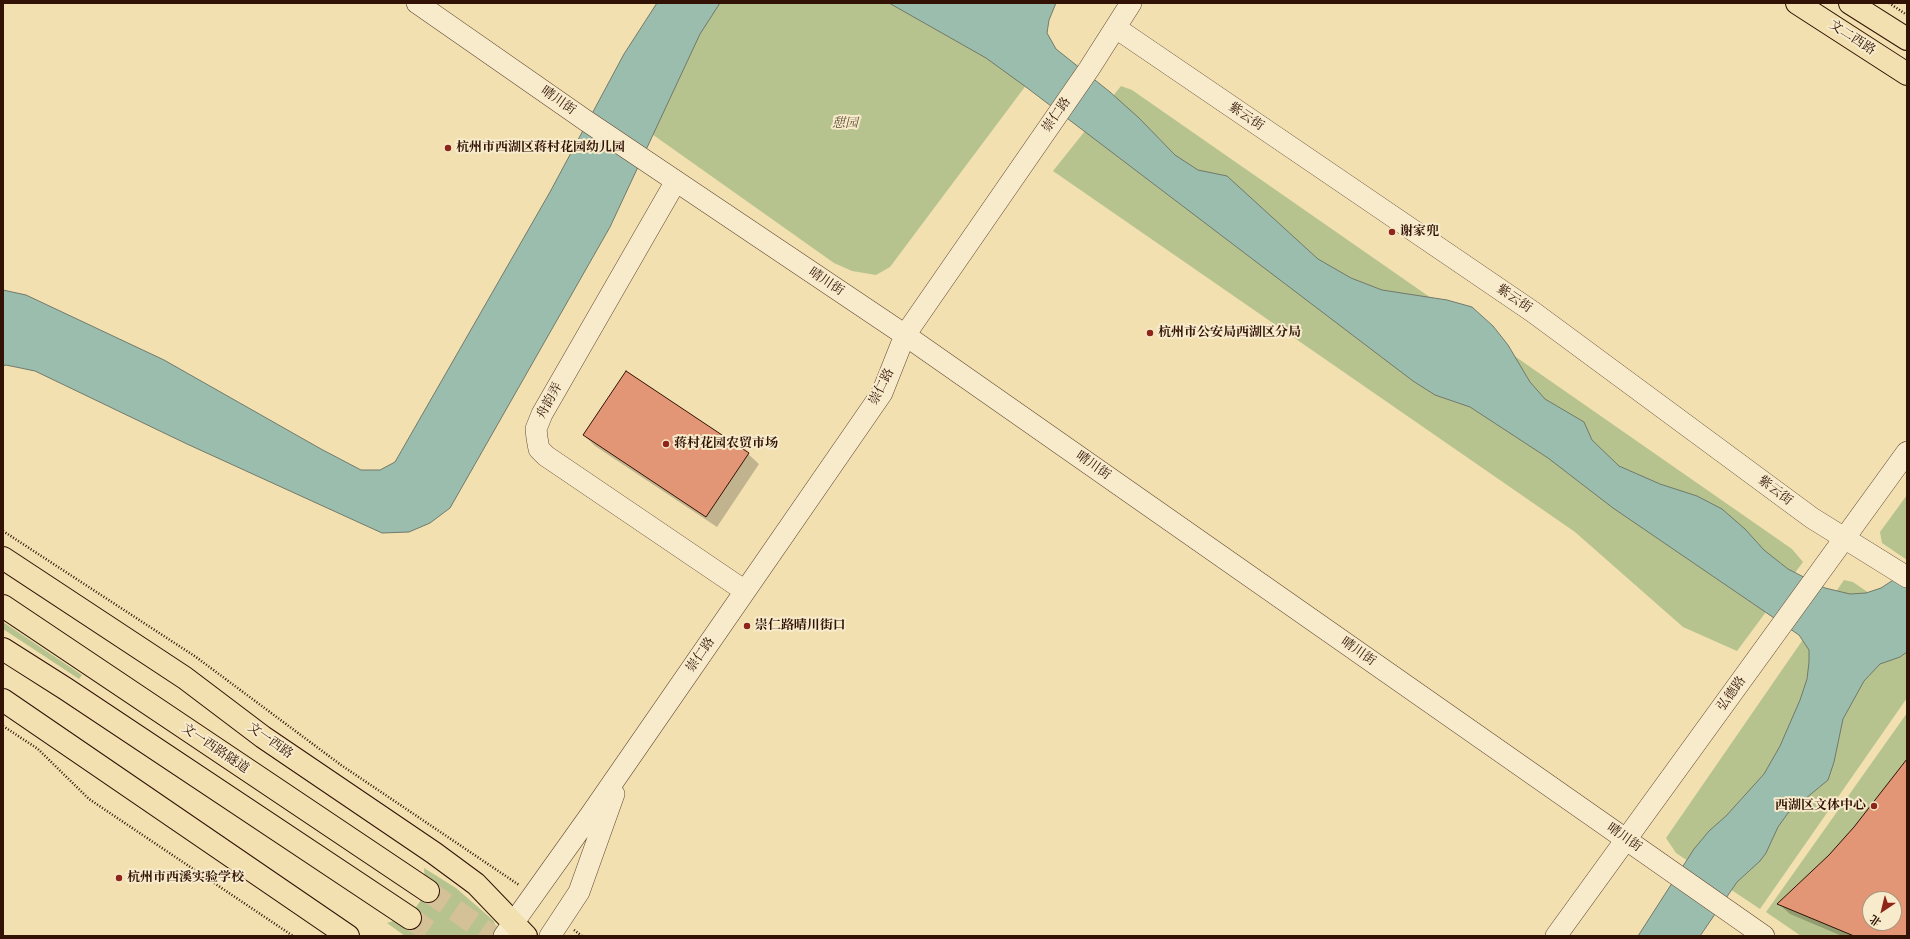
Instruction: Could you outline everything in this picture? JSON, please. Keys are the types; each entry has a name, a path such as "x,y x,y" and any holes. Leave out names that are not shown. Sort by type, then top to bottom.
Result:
{"main road":[{"name":"文二西路","path":"1797,3 1907,74"},
{"path":"1850,3 1907,39"},
{"name":"文一西路","path":"3,558 185,678 263,737 434,853 476,884 514,931"},
{"name":"文一西路隧道","path":"3,606 428,891"},
{"path":"3,649 410,918"},
{"path":"3,700 348,936"}],"street":[{"name":"晴川街","path":"417,3 585,120 906,335 1764,936"},
{"name":"崇仁路","path":"514,931 532,894 624,766 882,393 906,335 1089,69 1131,3"},
{"name":"紫云街","path":"1116,28 1533,312 1812,518 1907,577"},
{"name":"舟韵弄","path":"676,181 542,414 536,429 536,438 539,449 546,456 745,591"},
{"name":"弘德路","path":"1556,936 1907,452"},
{"name":"崇仁路","path":"550,936 579,892 624,766"}],"path":[{"path":"1889,3 1907,14"},
{"path":"3,532 196,657 341,765 532,894"},
{"path":"3,726 38,749 89,799 293,936"},
{"path":"561,919 582,936"}],"green space":[{"name":"憇园","path":"710,3 905,3 1030,80 890,267 876,275 852,271 834,263 642,127"},
{"path":"1121,86 1132,90 1792,549 1803,562 1737,651 1683,627 1575,532 1053,171"},
{"path":"1907,495 1907,560 1882,543 1880,532"},
{"path":"1844,580 1853,582 1907,619 1907,698 1760,909 1676,853 1666,838"},
{"path":"3,622 82,675 79,679 3,629"},
{"name":"西湖区文体中心","path":"1907,713 1907,936 1801,936 1766,912"},
{"path":"424,868 456,888 494,921 496,928 490,936 405,936 387,923 403,918 414,910 421,900 425,883"}],"shaded area":[{"path":"657,3 720,3 700,34 610,227 450,508 430,523 409,532 382,533 187,444 35,371 6,365 3,366 3,290 26,295 164,360 361,470 380,470 395,462 550,192 624,54"},
{"path":"889,3 1056,3 1049,20 1047,33 1056,49 1110,92 1139,118 1175,155 1198,170 1227,176 1318,259 1351,278 1382,290 1447,300 1472,307 1493,326 1508,345 1530,382 1545,399 1584,422 1592,440 1619,466 1660,484 1697,496 1722,509 1745,529 1764,550 1788,569 1825,588 1850,594 1866,593 1881,588 1907,571 1907,652 1900,657 1880,664 1864,681 1843,719 1834,762 1828,780 1788,813 1778,827 1766,853 1760,861 1737,882 1700,936 1638,936 1694,849 1709,831 1726,816 1764,774 1780,746 1800,700 1807,679 1809,650 1799,635 1613,508 1548,458 1470,407 1435,395 1413,381 986,58"}],"building":[{"name":"蒋村花园农贸市场","path":"626,371 749,453 706,517 583,435"},
{"name":"西湖区文体中心","path":"1907,759 1907,936 1854,936 1777,904 1829,855 1854,827"}],"tunnel":[{"path":"428,891 492,936"},
{"path":"410,918 436,936"}],"place":[{"name":"杭州市西湖区蒋村花园幼儿园","path":"448,148"},
{"name":"谢家兜","path":"1392,232"},
{"name":"杭州市公安局西湖区分局","path":"1150,333"},
{"name":"蒋村花园农贸市场","path":"666,444"},
{"name":"崇仁路晴川街口","path":"747,626"},
{"name":"西湖区文体中心","path":"1874,806"},
{"name":"杭州市西溪实验学校","path":"119,878"}]}
